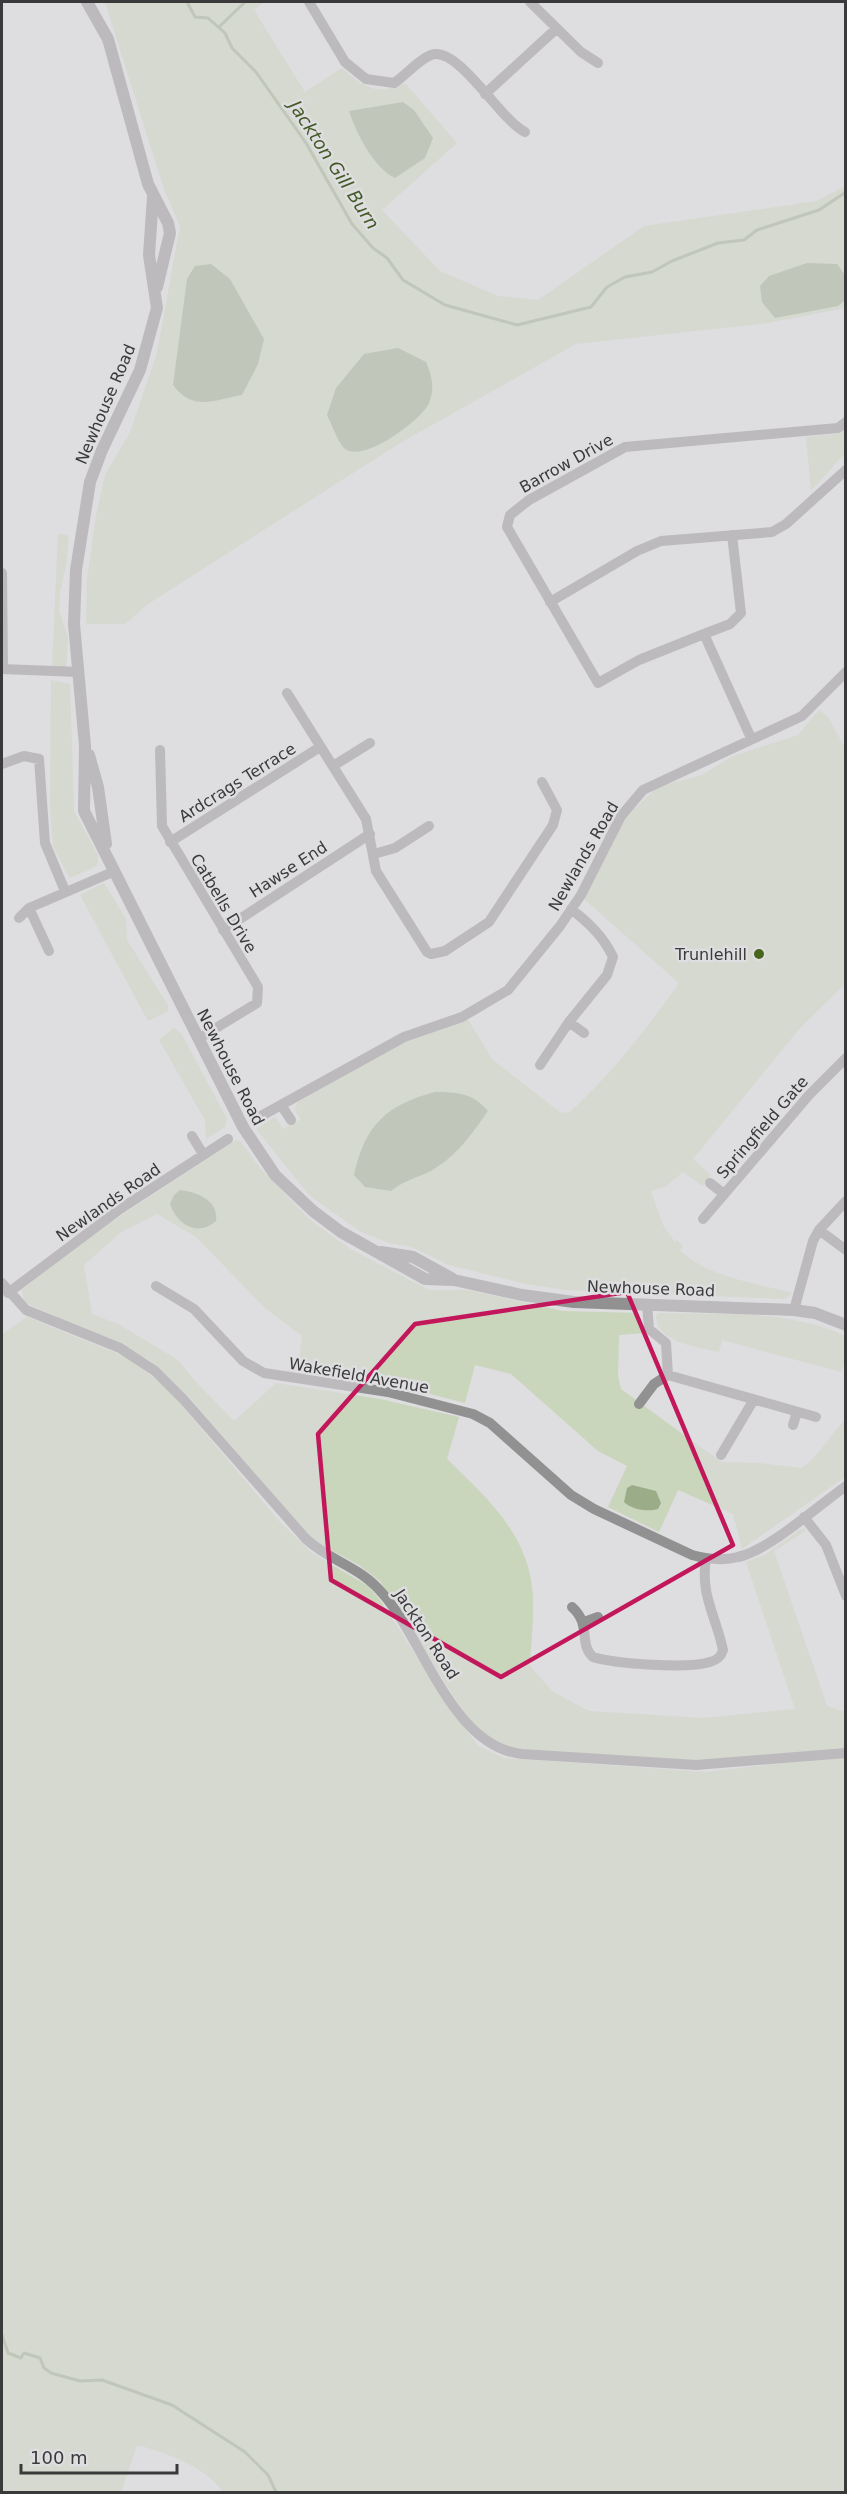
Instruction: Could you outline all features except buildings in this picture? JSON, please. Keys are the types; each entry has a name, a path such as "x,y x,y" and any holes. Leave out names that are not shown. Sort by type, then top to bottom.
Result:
{"street":[{"name":"Newhouse Road","path":"89,2 108,39 153,197 168,223 170,233 156,291"},
{"path":"309,2 345,62 366,79 394,83 430,55 440,54 456,61 485,94 525,132"},
{"path":"530,2 581,52 598,63"},
{"path":"485,94 556,29"},
{"name":"Newhouse Road","path":"153,197 149,255 157,308 140,370 102,450 90,482 74,598 85,746 84,811 243,1127 275,1174 313,1211 341,1232 425,1279 454,1280 522,1295 574,1302 794,1310 815,1313 846,1325"},
{"name":"Barrow Drive","path":"704,634 639,660 598,683 507,527 514,509 625,447 677,440 838,428 846,422"},
{"path":"550,602 637,551 662,541 772,532 786,524 846,470"},
{"path":"732,535 741,613 730,624 704,634 751,738"},
{"path":"2,573 2,669 79,672"},
{"name":"Newlands Road","path":"261,1116 404,1037 462,1017 508,990 571,909 621,816 643,790 802,716 846,672"},
{"path":"287,693 366,819 376,871 427,952 431,954 445,951 489,922 553,825 557,810 542,782"},
{"path":"333,766 370,743"},
{"name":"Ardcrags Terrace","path":"170,842 320,747"},
{"name":"Catbells Drive","path":"160,750 162,826 258,987 256,1003 198,1039"},
{"path":"2,764 24,756 39,759 45,843 65,891"},
{"path":"374,854 395,848 429,826"},
{"name":"Hawse End","path":"223,930 370,834"},
{"path":"19,918 29,908 115,871"},
{"path":"29,908 49,951"},
{"path":"540,1065 569,1022 607,975 613,957 607,944 592,926 571,909"},
{"path":"569,1022 584,1034"},
{"name":"Springfield Gate","path":"703,1219 809,1095 846,1058"},
{"path":"281,1105 291,1120"},
{"path":"192,1136 203,1154"},
{"name":"Newlands Road","path":"8,1293 120,1209 228,1139"},
{"path":"710,1183 724,1194"},
{"path":"794,1310 813,1241 819,1230 846,1201"},
{"path":"819,1230 846,1250"},
{"name":"Jackton Road","path":"2,1283 8,1293 26,1310 141,1360 170,1385 306,1539 318,1550 356,1569 385,1596 471,1730 497,1750 522,1755 696,1765 846,1753"},
{"name":"Wakefield Avenue","path":"156,1286 200,1314 252,1369 264,1374 388,1392 473,1414 490,1422 571,1495 594,1509 706,1559 739,1557 748,1553 804,1517 846,1486"},
{"path":"647,1304 650,1329 666,1343 668,1376"},
{"path":"639,1404 654,1384 668,1376 816,1417"},
{"path":"721,1455 753,1401"},
{"path":"793,1425 797,1412"},
{"path":"804,1517 826,1545 846,1596"},
{"path":"572,1606 584,1622 586,1648 590,1654 599,1659 688,1666 717,1660 723,1650 705,1592 703,1578 706,1559"},
{"path":"584,1622 598,1617"}],"highlighted area":[{"path":"627,1292 733,1545 501,1677 331,1580 318,1434 415,1324"}],"shaded area":[{"path":"105,2 264,2 254,10 305,92 342,68 357,81 371,88 386,89 405,83 457,143 382,210 440,271 498,296 538,300 644,226 817,201 845,186 845,308 768,323 576,344 400,443 148,604 125,624 86,624 87,580 96,515 105,475 130,432 157,353 180,226 164,189"},
{"path":"403,102 414,110 433,138 425,158 395,178 373,158 361,139 349,111"},
{"path":"807,263 837,264 845,275 845,300 838,306 775,318 762,302 760,286 769,276"},
{"path":"211,264 230,279 264,339 258,364 242,395 204,402 189,399 173,385 187,279 195,266"},
{"path":"398,348 426,362 432,383 429,403 415,420 390,438 377,446 352,452 344,448 327,415 336,388 364,354"},
{"path":"845,430 845,453 811,491 806,437 837,434"},
{"path":"58,534 69,535 59,611 68,638 66,669 52,668"},
{"path":"51,680 70,684 74,811 98,855 98,863 95,867 70,878 53,847 50,807"},
{"path":"819,710 828,717 845,748 845,984 800,1028 693,1159 711,1175 702,1186 683,1172 666,1186 651,1191 663,1225 675,1242 677,1240 683,1246 680,1250 691,1259 732,1278 792,1293 785,1299 566,1290 526,1284 449,1265 412,1247 389,1243 361,1232 309,1195 256,1129 275,1117 283,1129 301,1119 295,1111 297,1103 395,1046 467,1018 493,1060 561,1113 570,1112 628,1050 679,983 584,899 623,819 658,787 702,775 733,756 798,735"},
{"path":"104,883 126,919 127,940 168,1005 168,1011 148,1021 80,895"},
{"path":"174,1028 181,1033 227,1119 225,1127 206,1139 205,1120 159,1040"},
{"path":"435,1092 450,1092 470,1097 488,1111 459,1148 432,1170 391,1191 365,1187 354,1175 364,1143 372,1130 380,1120 403,1103"},
{"path":"236,1140 241,1142 260,1168 310,1220 350,1249 429,1290 468,1290 563,1311 638,1313 640,1328 645,1333 619,1335 618,1376 621,1389 721,1462 759,1463 801,1468 813,1458 845,1420 845,1477 742,1549 733,1514 678,1490 659,1532 608,1507 627,1466 598,1451 511,1374 475,1365 465,1403 395,1385 298,1369 302,1336 265,1308 196,1237 157,1214 121,1232 84,1265 92,1314 118,1324 178,1360 234,1421 276,1383 380,1399 459,1417 447,1459 501,1516 521,1549 528,1567 533,1606 530,1666 553,1692 589,1711 702,1718 795,1709 746,1562 765,1555 801,1529 807,1530 774,1551 827,1706 845,1712 845,1750 683,1761 519,1749 501,1744 474,1728 380,1581 359,1565 314,1541 189,1397 152,1362 118,1341 79,1327 24,1302 22,1290 87,1238"},
{"path":"180,1190 200,1195 211,1203 216,1214 216,1221 202,1228 183,1223 170,1204 174,1195"},
{"path":"659,1313 754,1315 801,1321 845,1336 845,1361 841,1372 722,1340 719,1352 690,1346 663,1332 656,1316"},
{"path":"27,1317 128,1358 168,1389 280,1522 312,1553 368,1586 380,1600 454,1714 478,1746 504,1758 706,1772 845,1756 846,2492 223,2492 196,2468 161,2452 137,2445 121,2492 2,2492 2,1334"},
{"path":"632,1485 656,1491 661,1503 658,1509 640,1510 624,1502 627,1488"}],"waterway":[{"name":"Jackton Gill Burn","path":"187,2 195,17 208,18 225,33 232,48 256,72 306,143 352,224 373,248 387,258 403,280 445,305 517,325 591,307 607,287 625,277 652,272 672,261 718,243 744,240 757,230 819,210 846,192"},
{"path":"219,27 245,2"},
{"path":"2,2335 8,2353 21,2358 24,2353 40,2358 44,2368 51,2373 80,2381 102,2380 172,2405 245,2452 268,2475 276,2492"}],"place":[{"name":"Trunlehill","path":"759,954"}]}
